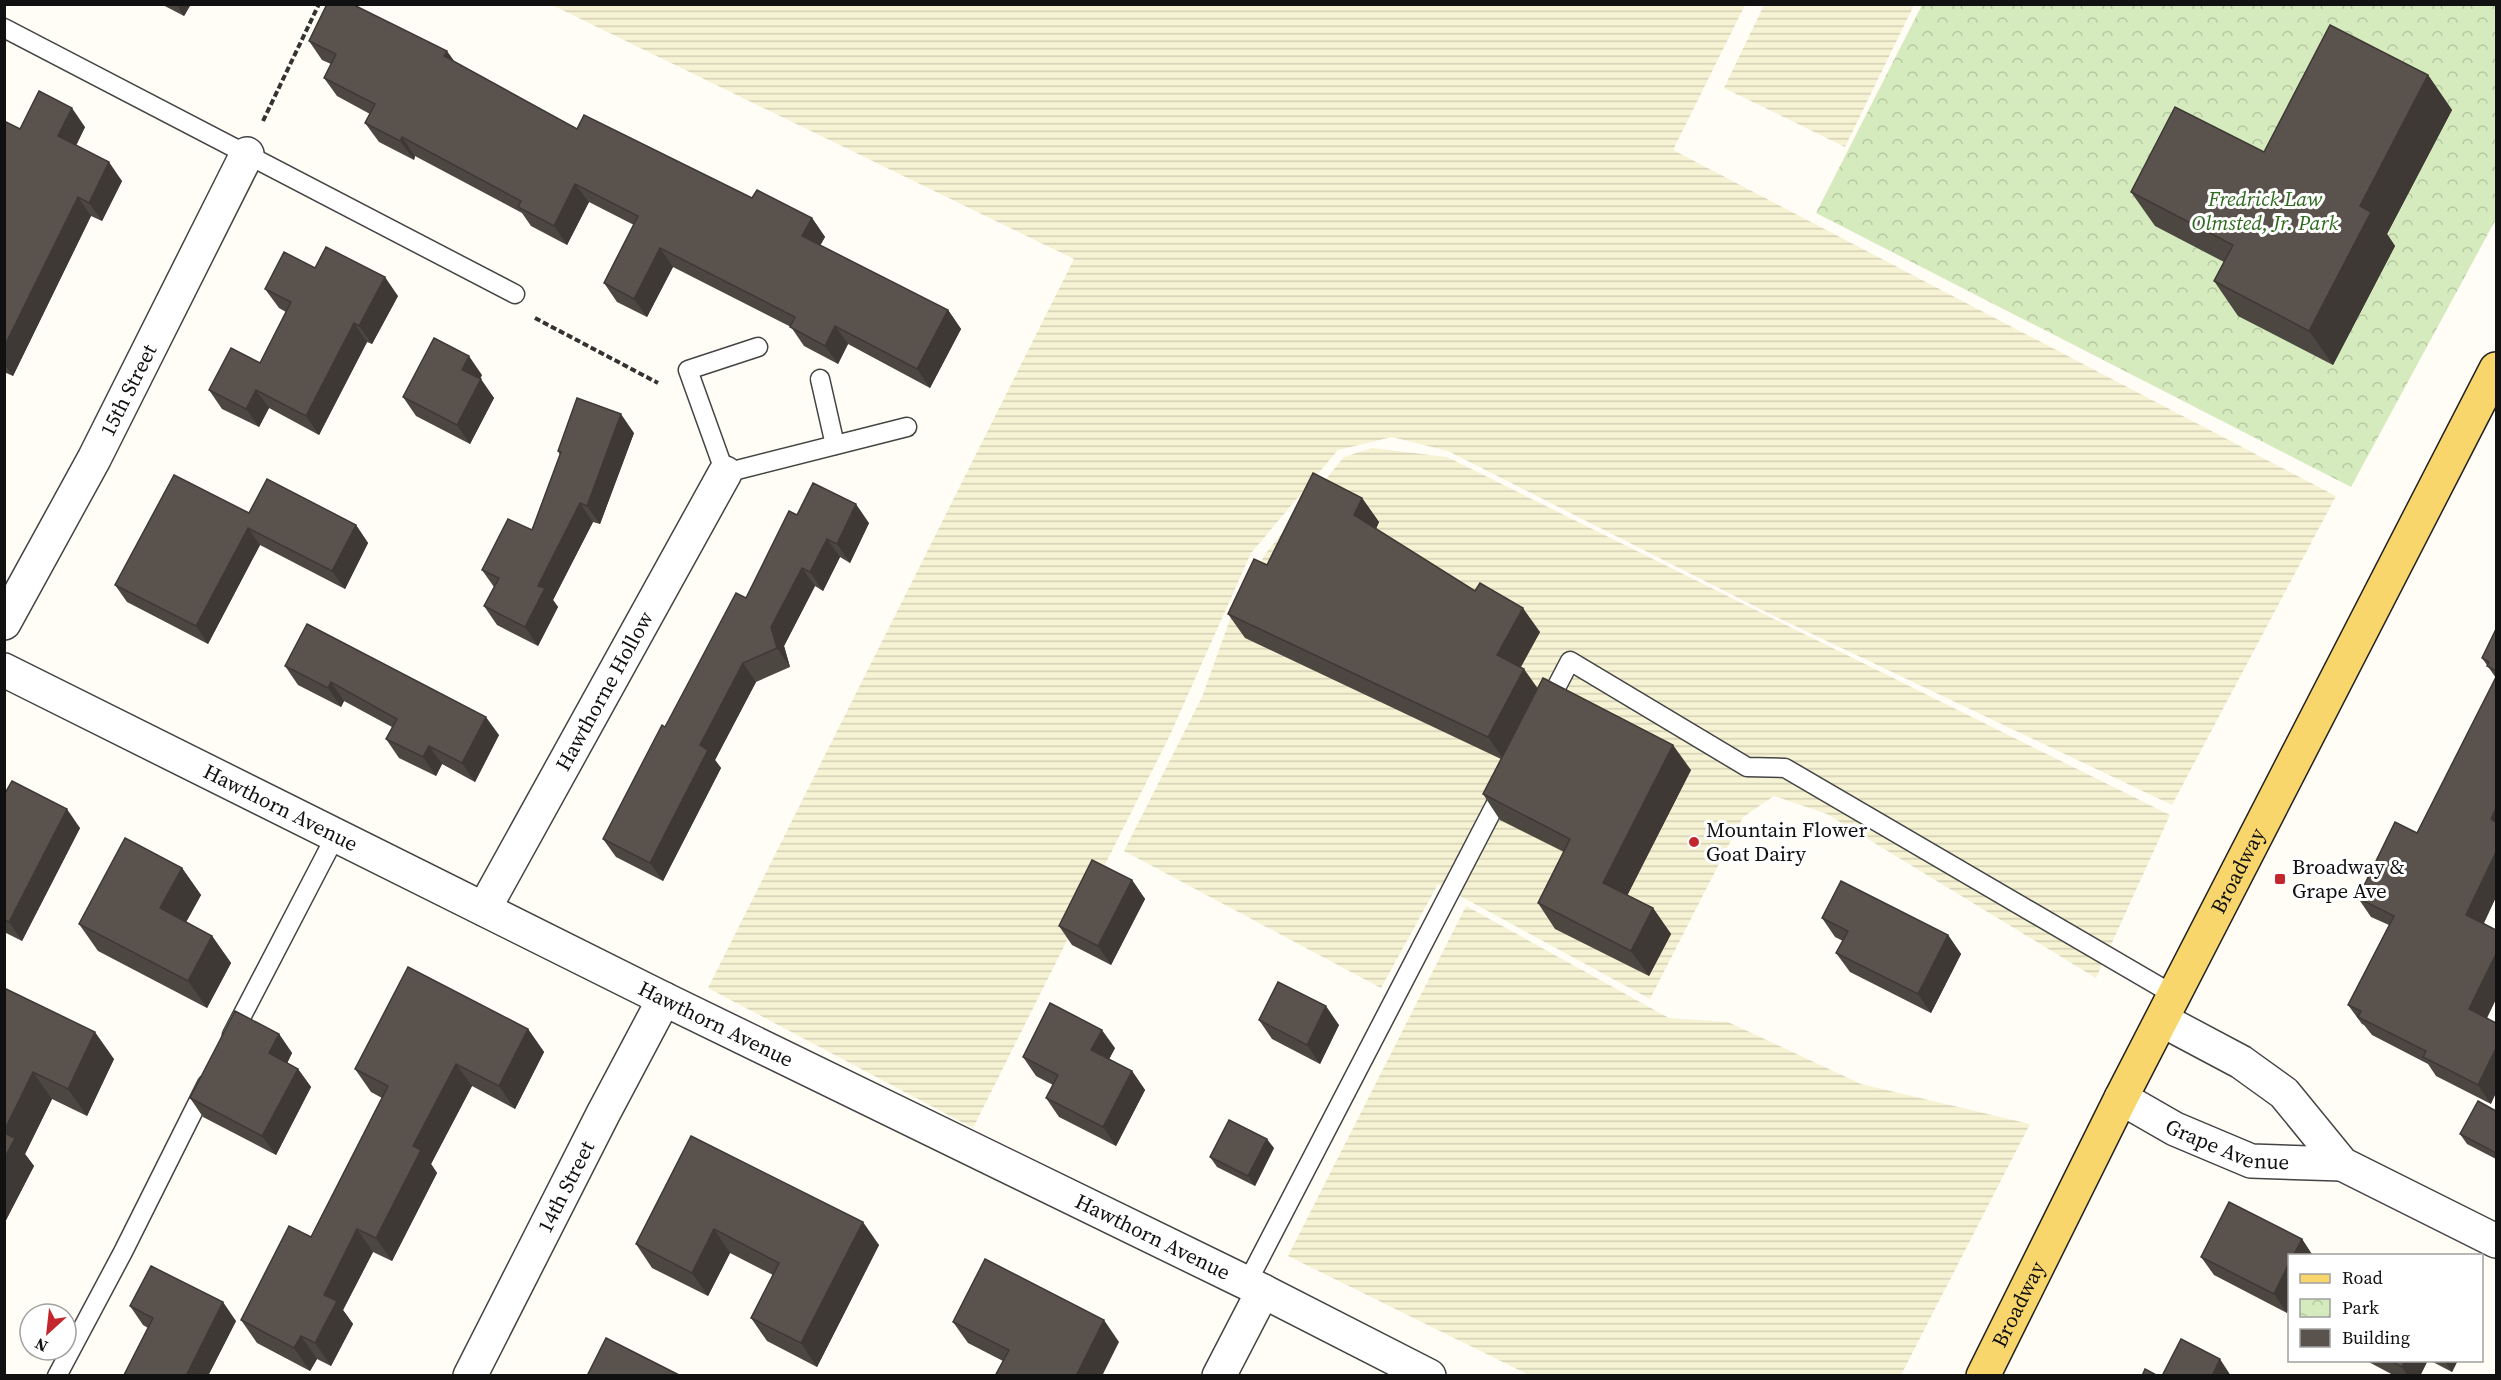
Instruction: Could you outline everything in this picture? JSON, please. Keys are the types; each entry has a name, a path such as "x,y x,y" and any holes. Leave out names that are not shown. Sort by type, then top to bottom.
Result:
{"main road":[{"name":"Broadway","path":"1983,1376 2121,1098 2496,369"}],"street":[{"name":"15th Street","path":"4,623 94,459 247,154"},
{"name":"Hawthorne Hollow","path":"484,909 726,473"},
{"name":"Hawthorn Avenue","path":"4,670 664,999 1255,1287 1429,1376"},
{"name":"14th Street","path":"470,1376 597,1124 664,999"},
{"name":"Grape Avenue","path":"2168,1007 2284,1093 2342,1164 2496,1241"},
{"name":"Grape Avenue","path":"2121,1098 2175,1129 2251,1161 2342,1164"},
{"path":"1219,1376 1255,1287"}],"lane":[{"path":"4,28 515,294"},
{"path":"758,347 688,370 726,473 907,427"},
{"path":"820,379 835,445"},
{"path":"1537,724 1570,661 1747,767 1785,768 2168,1007"},
{"path":"1255,1287 1509,777"},
{"path":"224,1051 336,835"},
{"path":"57,1376 123,1252 213,1072"}],"path":[{"path":"247,154 319,4"},
{"path":"515,294 522,312 658,383 688,370"}],"shaded area":[{"path":"552,5 1745,5 1673,150 2336,496 2172,805 1766,612 1448,451 1392,437 1338,450 1251,553 1170,735 973,1128 708,988 1074,259"},
{"path":"1764,5 1914,5 1845,147 1724,88"},
{"path":"1372,448 1447,457 2170,815 2096,978 1827,814 1774,796 1743,817 1650,999 1438,884 1381,988 1124,851 1202,697 1236,603 1266,553 1344,457"},
{"path":"1466,906 1669,1018 1728,1022 1861,1084 2030,1124 1901,1375 1529,1375 1288,1256"}],"green space":[{"name":"Fredrick Law Olmsted, Jr. Park","path":"1922,5 2496,5 2496,219 2351,487 1816,213"}],"building":[{"path":"327,4 352,4 447,51 444,56 577,129 584,115 752,198 757,190 812,218 802,236 948,310 917,369 835,326 825,346 790,327 795,317 660,248 634,299 604,283 638,216 575,184 554,226 518,207 521,201 402,137 400,141 365,123 375,104 324,78 336,54 309,41"},
{"path":"2330,25 2428,75 2360,206 2371,212 2309,331 2214,281 2233,245 2131,192 2175,107 2264,152"},
{"path":"39,91 72,108 58,136 109,162 89,203 78,197 4,347 4,121 20,129"},
{"path":"326,247 385,277 359,326 354,323 306,416 256,390 246,409 209,390 231,348 260,363 291,302 265,289 284,252 315,268"},
{"path":"434,338 469,356 462,370 481,379 457,425 403,397"},
{"path":"577,398 621,414 587,506 580,503 538,586 545,588 525,627 484,606 499,578 482,570 508,519 532,530 561,452 558,451"},
{"path":"1313,473 1362,498 1354,515 1475,591 1480,583 1523,608 1497,655 1524,669 1488,737 1228,614 1254,559 1267,565"},
{"path":"174,475 249,513 267,479 356,525 332,571 248,528 196,626 115,585"},
{"path":"813,483 856,504 837,544 827,539 810,572 802,568 771,627 777,648 743,663 700,745 708,750 650,863 603,839 662,725 665,727 736,593 746,598 789,511 797,515"},
{"path":"307,624 486,717 462,763 429,746 423,757 386,739 397,719 331,682 328,688 285,666"},
{"path":"2496,629 2496,671 2487,666 2489,662 2482,658"},
{"path":"2496,677 2496,808 2491,819 2496,822 2496,852 2466,915 2496,930 2496,954 2469,1009 2496,1023 2496,1048 2478,1085 2423,1057 2426,1051 2358,1017 2361,1011 2348,1005 2394,916 2358,898 2395,822 2417,833"},
{"path":"1543,678 1673,745 1603,883 1653,908 1631,951 1538,903 1570,839 1483,794"},
{"path":"12,781 67,809 9,922 4,920 4,795"},
{"path":"125,838 182,868 160,908 212,936 188,981 79,924"},
{"path":"1092,860 1132,880 1098,946 1059,926"},
{"path":"1841,881 1948,935 1918,994 1836,953 1848,931 1822,918"},
{"path":"408,967 528,1029 499,1086 456,1064 413,1146 421,1150 376,1238 357,1229 324,1295 337,1301 315,1343 301,1336 294,1348 241,1320 289,1226 311,1237 388,1086 355,1069"},
{"path":"1278,982 1326,1006 1307,1045 1259,1020"},
{"path":"4,988 95,1032 68,1089 33,1072 4,1131"},
{"path":"1050,1003 1102,1030 1091,1050 1132,1071 1103,1127 1046,1098 1058,1075 1023,1057"},
{"path":"235,1011 279,1034 269,1053 298,1069 262,1136 190,1098"},
{"path":"2478,1101 2496,1111 2496,1153 2460,1134"},
{"path":"1229,1120 1267,1139 1248,1176 1210,1157"},
{"path":"4,1133 15,1138 4,1159"},
{"path":"691,1136 863,1222 801,1343 751,1318 779,1263 714,1229 692,1273 636,1244"},
{"path":"2229,1202 2302,1239 2294,1254 2288,1254 2288,1265 2274,1294 2201,1257"},
{"path":"985,1259 1104,1320 1076,1376 995,1376 1009,1350 953,1322"},
{"path":"151,1266 223,1302 186,1376 124,1375 153,1318 130,1306"},
{"path":"606,1338 681,1376 587,1376"},
{"path":"2181,1339 2220,1359 2212,1376 2162,1376"},
{"path":"2393,1362 2404,1362 2402,1367"},
{"path":"2145,1369 2158,1376 2142,1376"}],"place":[{"name":"Mountain Flower Goat Dairy","path":"1694,842"},
{"name":"Broadway & Grape Ave","path":"2280,879"}]}
